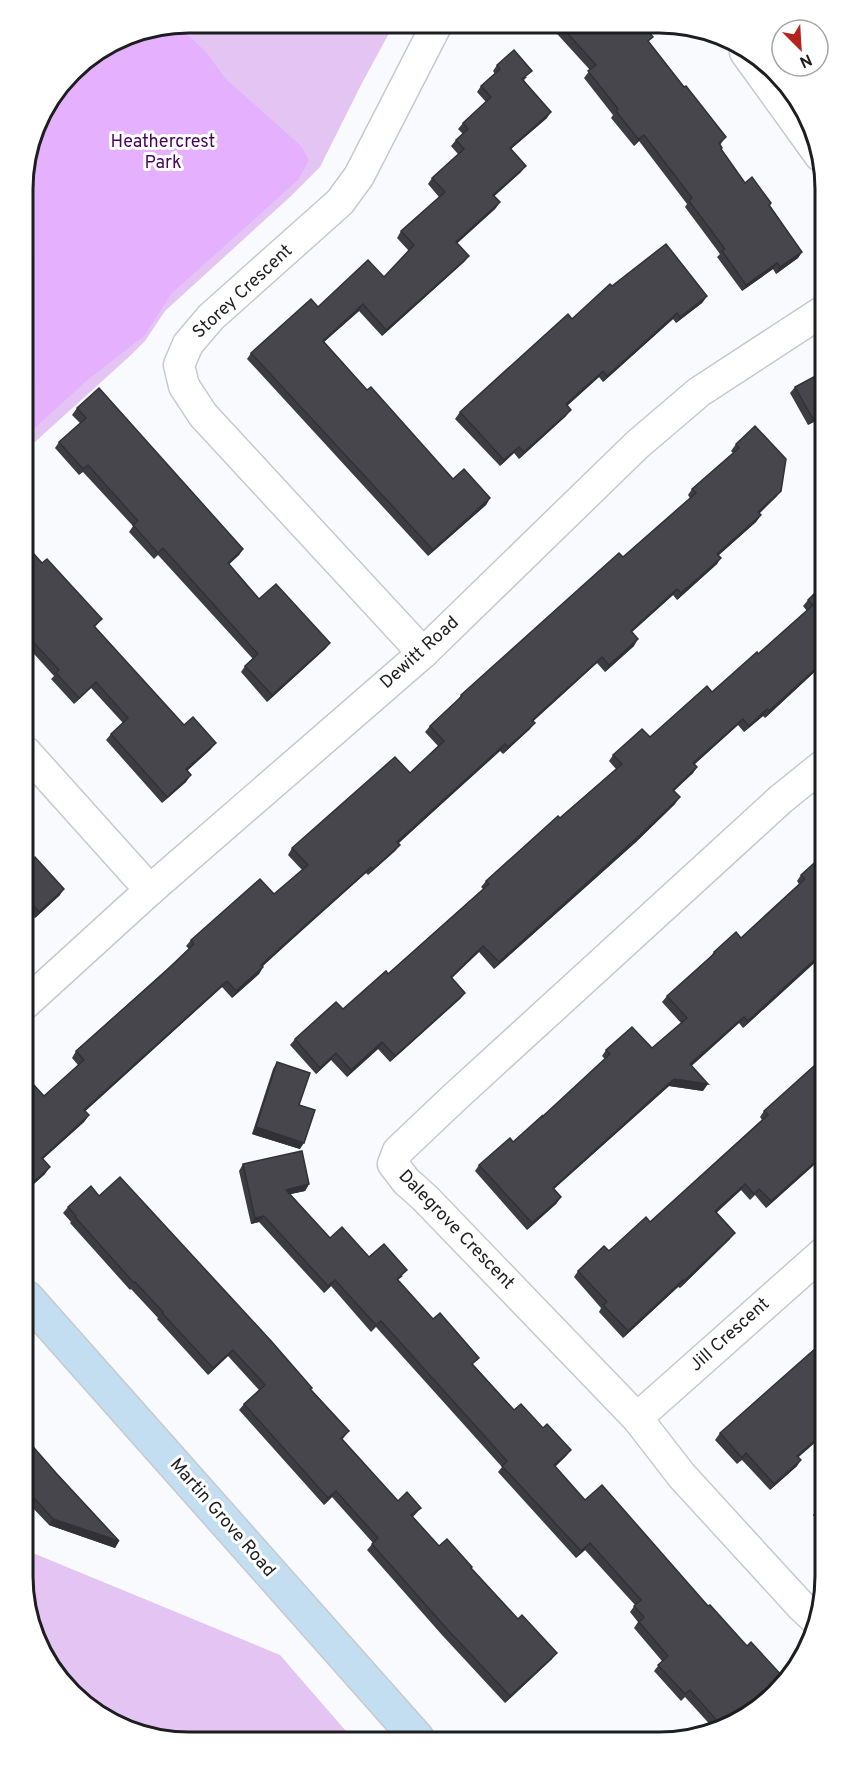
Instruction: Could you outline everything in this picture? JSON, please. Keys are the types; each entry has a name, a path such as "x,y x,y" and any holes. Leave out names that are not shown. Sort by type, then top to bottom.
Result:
{"main road":[{"name":"Martin Grove Road","path":"33,1305 412,1732"}],"street":[{"name":"Storey Crescent","path":"423,653 203,415 184,386 179,365 188,344 211,317 334,208 360,176 432,33"},
{"path":"756,68 806,137"},
{"name":"Dewitt Road","path":"33,997 150,890 423,653 638,444 699,392 815,316"},
{"path":"33,760 150,890"},
{"name":"Dalegrove Crescent","path":"810,1615 682,1476 637,1418 433,1206 406,1181 393,1164 399,1151 455,1097 781,799 815,772"},
{"name":"Jill Crescent","path":"637,1418 815,1260"}],"green space":[{"name":"Heathercrest Park","path":"179,33 389,33 320,167 165,311 145,341 33,444 33,179 38,149 45,130 65,94 86,72 103,59 120,49 159,36"},
{"name":"Heathercrest Park","path":"186,33 206,52 226,79 301,146 309,160 298,180 171,294 145,335 84,383 33,430 33,179 38,149 49,120 59,103 86,72 103,59 130,45 149,38"},
{"path":"33,1553 280,1655 347,1732 169,1731 130,1720 94,1700 72,1679 49,1645 36,1606 33,1586"}],"building":[{"path":"567,33 650,33 653,37 648,41 726,137 719,143 721,149 745,183 752,177 802,252 780,267 777,263 746,285 722,251 725,249 689,201 692,198 644,135 638,139 588,71 596,65"},
{"path":"514,50 532,71 522,79 551,112 510,148 526,166 493,195 500,202 456,242 469,256 386,330 363,304 323,341 367,390 371,387 453,479 464,469 490,498 433,550 251,353 311,299 318,307 368,260 384,277 414,245 401,231 445,192 432,178 464,149 456,140 468,129 463,123 491,97 481,86 500,69 497,65"},
{"path":"666,244 707,296 680,317 677,313 607,376 603,371 566,404 571,410 524,452 519,447 504,460 460,412 568,314 572,319 610,284 612,286"},
{"path":"815,376 815,418 813,419 795,387"},
{"path":"99,388 243,549 228,563 259,599 276,584 330,643 272,695 245,666 258,654 163,548 158,553 133,525 138,521 88,465 83,469 59,442 86,418 77,408"},
{"path":"755,426 786,459 781,491 758,512 761,515 717,554 721,558 681,593 677,589 631,631 638,639 609,665 602,657 532,720 535,723 508,747 505,744 397,842 400,845 373,869 371,867 308,923 236,991 227,981 84,1110 89,1115 42,1158 50,1167 33,1183 33,1084 44,1096 84,1060 76,1051 167,970 194,944 191,940 260,879 274,894 308,865 292,848 395,757 410,773 444,741 430,726 461,695 619,553 623,557 696,493 692,489 739,448 736,444"},
{"path":"33,553 42,563 47,559 102,619 94,626 184,725 193,717 216,743 186,769 191,775 167,797 111,734 128,718 96,682 79,698 56,673 59,670 33,642"},
{"path":"815,593 815,669 769,711 767,709 749,726 743,719 693,763 697,767 673,790 680,797 499,962 483,946 451,977 465,993 395,1056 382,1042 351,1070 336,1053 320,1068 295,1039 336,1002 343,1009 386,971 388,974 489,884 486,881 558,816 560,818 622,764 613,755 642,729 650,737 707,686 712,692 813,605 808,600"},
{"path":"35,857 64,889 39,912 35,907 33,909 33,859"},
{"path":"815,862 815,959 748,1021 744,1017 690,1064 708,1084 674,1079 553,1188 561,1197 532,1223 479,1165 510,1138 513,1142 542,1117 610,1054 606,1050 632,1027 652,1048 687,1018 667,996 736,932 741,938 805,879 801,875"},
{"path":"277,1062 310,1073 299,1105 315,1110 304,1143 256,1127"},
{"path":"815,1065 815,1162 771,1201 759,1189 754,1194 745,1184 715,1211 735,1233 628,1331 603,1305 607,1302 578,1271 604,1246 609,1251 646,1217 650,1222 768,1115 764,1111"},
{"path":"302,1151 309,1184 286,1190 330,1238 342,1227 369,1257 384,1244 407,1270 397,1279 433,1319 440,1313 479,1358 472,1364 514,1410 521,1404 543,1428 547,1424 571,1450 554,1465 585,1500 602,1485 708,1606 710,1605 747,1646 751,1642 780,1674 769,1686 745,1706 717,1721 690,1690 685,1694 658,1665 668,1656 639,1622 644,1617 634,1606 641,1600 590,1543 581,1551 502,1466 507,1461 381,1321 376,1325 335,1280 328,1286 264,1216 255,1218 243,1164"},
{"path":"120,1177 272,1342 312,1388 310,1389 349,1431 341,1438 398,1501 407,1492 421,1508 411,1515 439,1546 447,1539 518,1619 522,1615 557,1653 510,1696 372,1544 378,1538 336,1491 328,1498 244,1404 265,1385 233,1350 213,1368 134,1283 68,1207 91,1186 99,1196"},
{"path":"815,1349 815,1441 797,1456 801,1460 774,1484 746,1453 742,1458 720,1433"},
{"path":"33,1447 119,1541 53,1519 35,1499 33,1501"}]}
